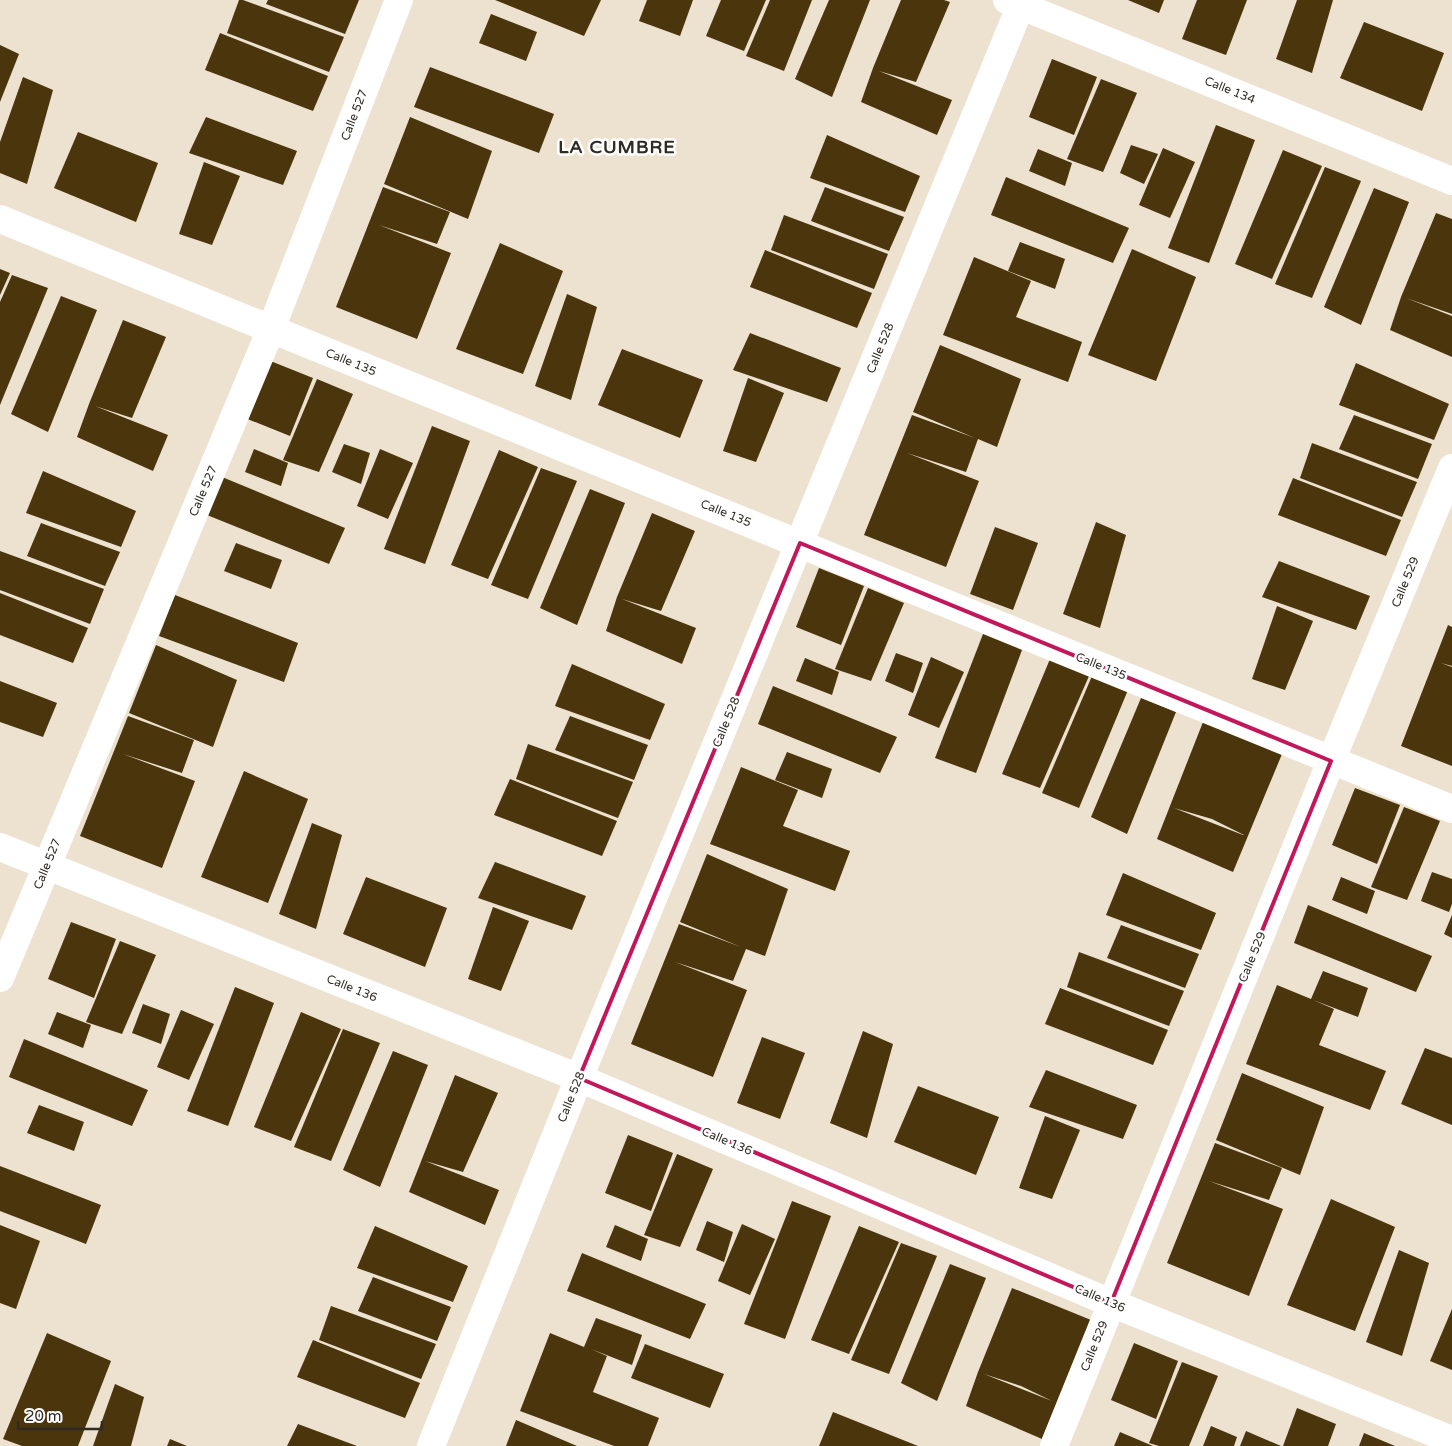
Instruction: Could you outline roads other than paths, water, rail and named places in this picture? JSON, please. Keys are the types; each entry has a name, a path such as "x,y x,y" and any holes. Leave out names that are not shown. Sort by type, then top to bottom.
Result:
{"street":[{"name":"Calle 527","path":"0,978 271,330 399,0"},
{"name":"Calle 134","path":"1017,2 1452,181"},
{"name":"Calle 528","path":"431,1446 579,1078 800,543 1017,2"},
{"name":"Calle 135","path":"0,220 1452,809"},
{"name":"Calle 529","path":"1054,1446 1331,761 1452,468"},
{"name":"Calle 136","path":"0,847 579,1078 1111,1303 1452,1440"}],"district":[{"name":"LA CUMBRE","path":"617,147"}]}
